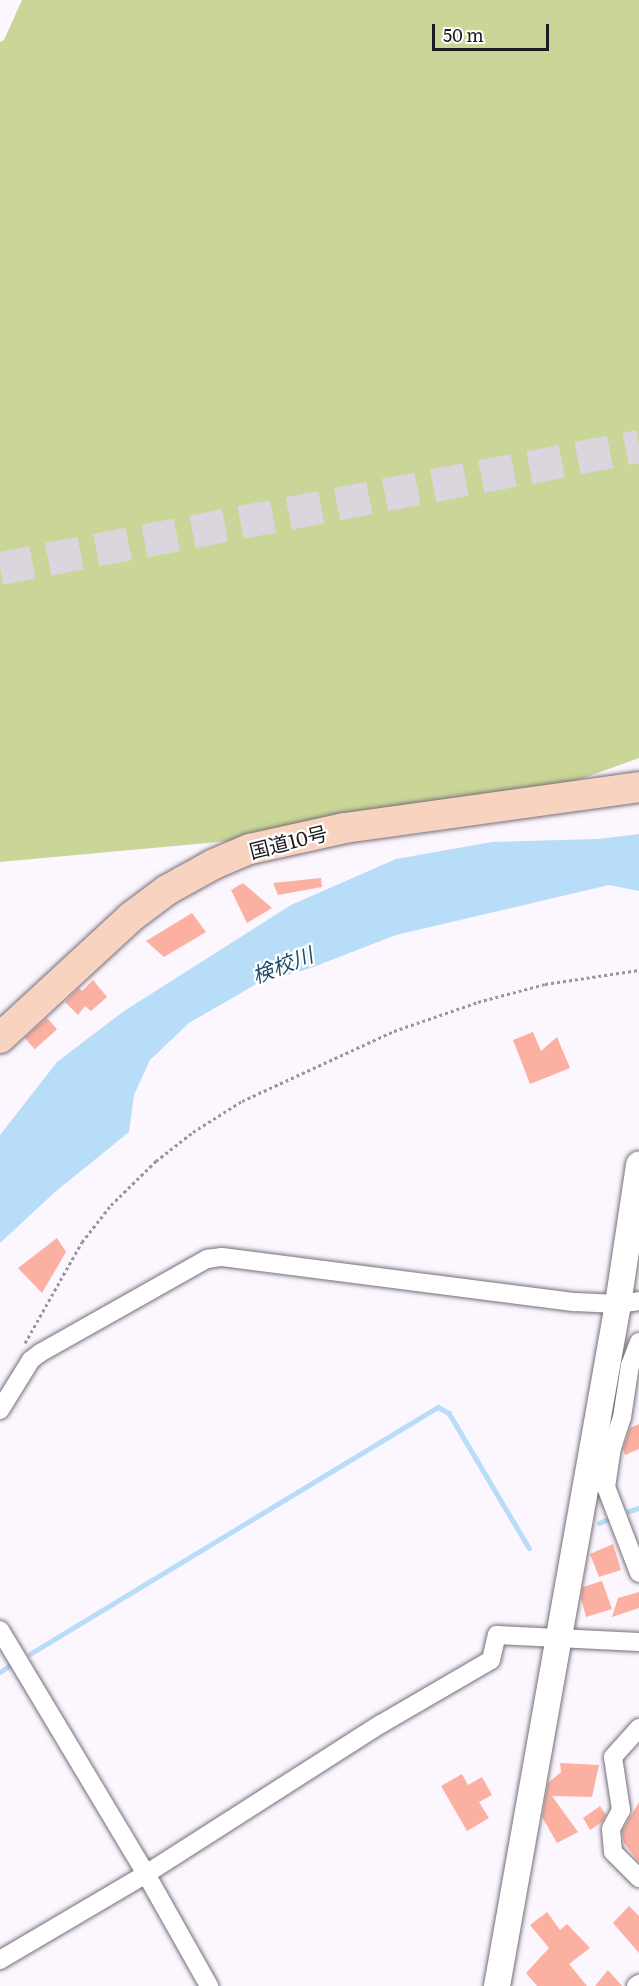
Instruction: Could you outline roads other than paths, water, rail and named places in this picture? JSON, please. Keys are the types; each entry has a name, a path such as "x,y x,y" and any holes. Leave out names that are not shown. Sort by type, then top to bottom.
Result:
{"highway":[{"name":"国道10号","path":"0,1038 131,917 167,890 214,864 250,849 345,828 639,787"}],"main road":[{"path":"497,1986 559,1639 628,1303 639,1165"}],"street":[{"path":"0,1410 40,1353 207,1259 222,1257 575,1302 628,1303"},
{"path":"639,1342 630,1365 631,1414 612,1447 606,1487 639,1573"},
{"path":"0,1630 146,1874 209,1986"},
{"path":"0,1960 146,1874 381,1724 491,1659 497,1635 639,1642"},
{"path":"639,1728 613,1757 621,1810 611,1829 613,1852 639,1878"}],"water":[{"name":"検校川","path":"639,834 639,891 609,885 396,935 308,969 258,983 189,1023 150,1060 134,1095 129,1132 55,1192 0,1243 0,1135 57,1062 124,1011 291,905 396,859 492,842 598,839"}],"waterway":[{"path":"30,1654 438,1407 449,1413 529,1548"},
{"path":"629,1511 639,1508"},
{"path":"599,1523 614,1517"},
{"path":"0,1672 12,1664"}],"tunnel":[{"path":"0,568 639,446"}]}
